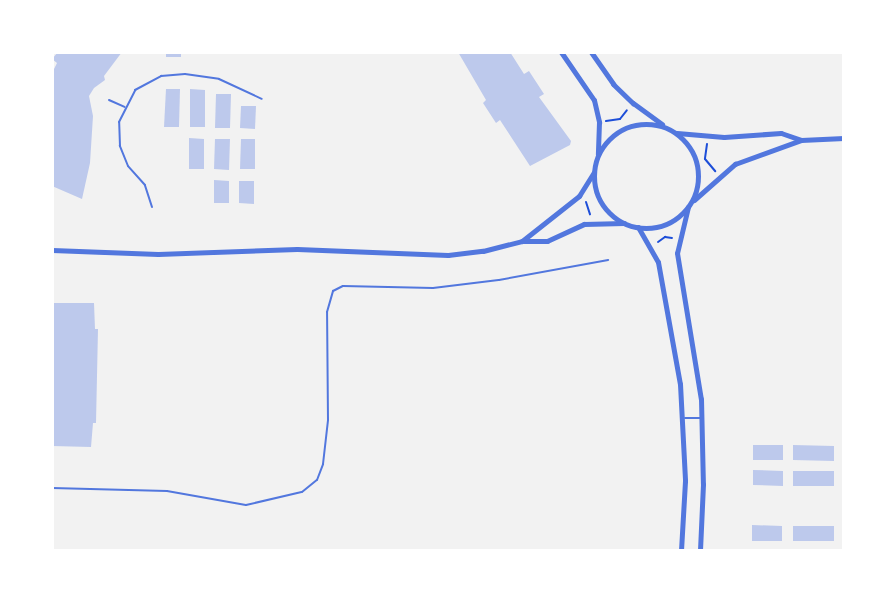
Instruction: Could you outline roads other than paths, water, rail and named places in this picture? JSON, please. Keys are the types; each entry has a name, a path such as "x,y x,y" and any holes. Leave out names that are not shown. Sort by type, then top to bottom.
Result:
{"street":[{"path":"522,241 579,197 594,172 598,156 599,122 594,100 561,52"},
{"path":"591,52 613,84 633,103 669,129"},
{"path":"598,156 607,141 628,127 653,124 677,133 696,159 698,175 677,253 702,417 704,484 699,551"},
{"path":"677,133 724,137 781,133 801,140"},
{"path":"52,250 158,254 297,249 448,255 483,251 522,241 547,241 584,224 624,223 638,227 666,224 735,164 801,140 844,138"},
{"path":"594,172 602,202 624,223"},
{"path":"638,227 658,262 684,418 685,481 681,551"}],"lane":[{"path":"152,207 145,185 128,166 120,146 120,122 135,90 169,74 219,79 262,99"},
{"path":"109,100 126,107"},
{"path":"52,488 167,491 246,505 302,492 317,480 323,464 328,420 327,312 333,291 343,286 446,286 608,260"},
{"path":"684,418 702,417"}]}
